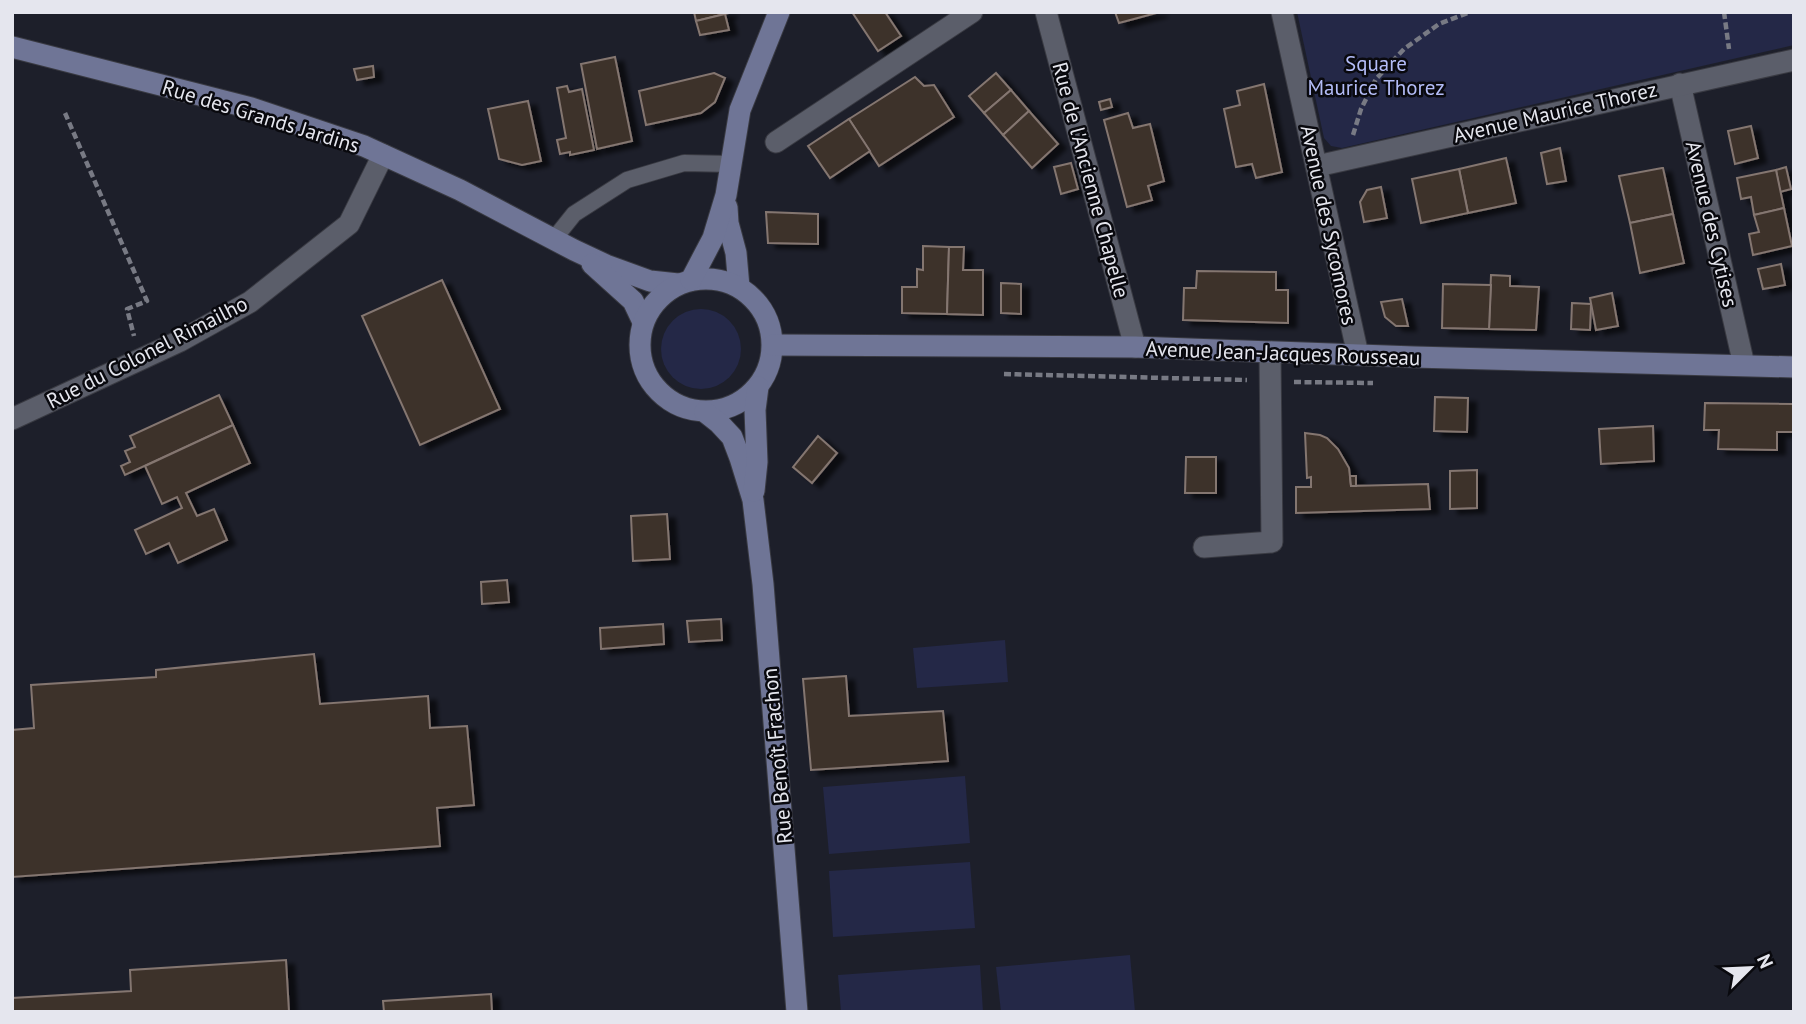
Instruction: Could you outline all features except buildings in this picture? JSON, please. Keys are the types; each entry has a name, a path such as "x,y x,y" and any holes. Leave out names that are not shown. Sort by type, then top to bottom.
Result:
{"main road":[{"path":"758,387 731,408 705,412 679,407 658,392 641,363 639,344 643,322 656,300 684,282 713,238 726,195 740,110 779,12"},
{"name":"Rue des Grands Jardins","path":"12,47 251,108 363,146 460,190 574,250"},
{"path":"726,195 727,223 736,253 739,288"},
{"path":"574,250 650,281 684,282 711,278 739,288 754,299 767,318 773,345 768,369 758,387 755,410 757,462 753,500"},
{"path":"574,250 633,302 643,322"},
{"name":"Avenue Jean-Jacques Rousseau","path":"773,345 1135,347 1794,367"},
{"path":"705,412 732,438 753,500"},
{"name":"Rue Benoît Frachon","path":"753,500 763,584 797,1012"}],"street":[{"path":"776,142 972,12"},
{"name":"Rue de l'Ancienne Chapelle","path":"1046,12 1135,347"},
{"name":"Avenue des Sycomores","path":"1282,12 1358,355"},
{"name":"Avenue Maurice Thorez","path":"1317,166 1794,60"},
{"name":"Avenue des Cytises","path":"1680,84 1744,365"},
{"name":"Rue du Colonel Rimailho","path":"12,419 180,341 250,302 349,224 383,155"},
{"path":"1204,547 1272,542 1270,352"}],"lane":[{"path":"554,239 574,214 627,180 684,163 731,164"}],"path":[{"path":"1346,159 1361,109 1376,79 1404,50 1439,24 1470,12"},
{"path":"1724,12 1734,72"},
{"path":"65,113 147,301 127,309 131,330 144,358"}],"green space":[{"name":"Square Maurice Thorez","path":"1297,12 1794,12 1794,45 1342,148 1331,146 1324,138"},
{"path":"701,309 716,312 729,321 738,334 741,349 738,364 729,377 716,386 701,389 686,386 673,377 664,364 661,349 664,334 673,321 686,312"},
{"path":"1005,640 1008,682 917,688 913,648"},
{"path":"965,776 970,843 829,854 823,787"},
{"path":"970,862 975,928 833,937 829,871"},
{"path":"1130,955 1135,1012 1001,1012 996,967"},
{"path":"980,965 983,1012 841,1012 838,975"}]}
